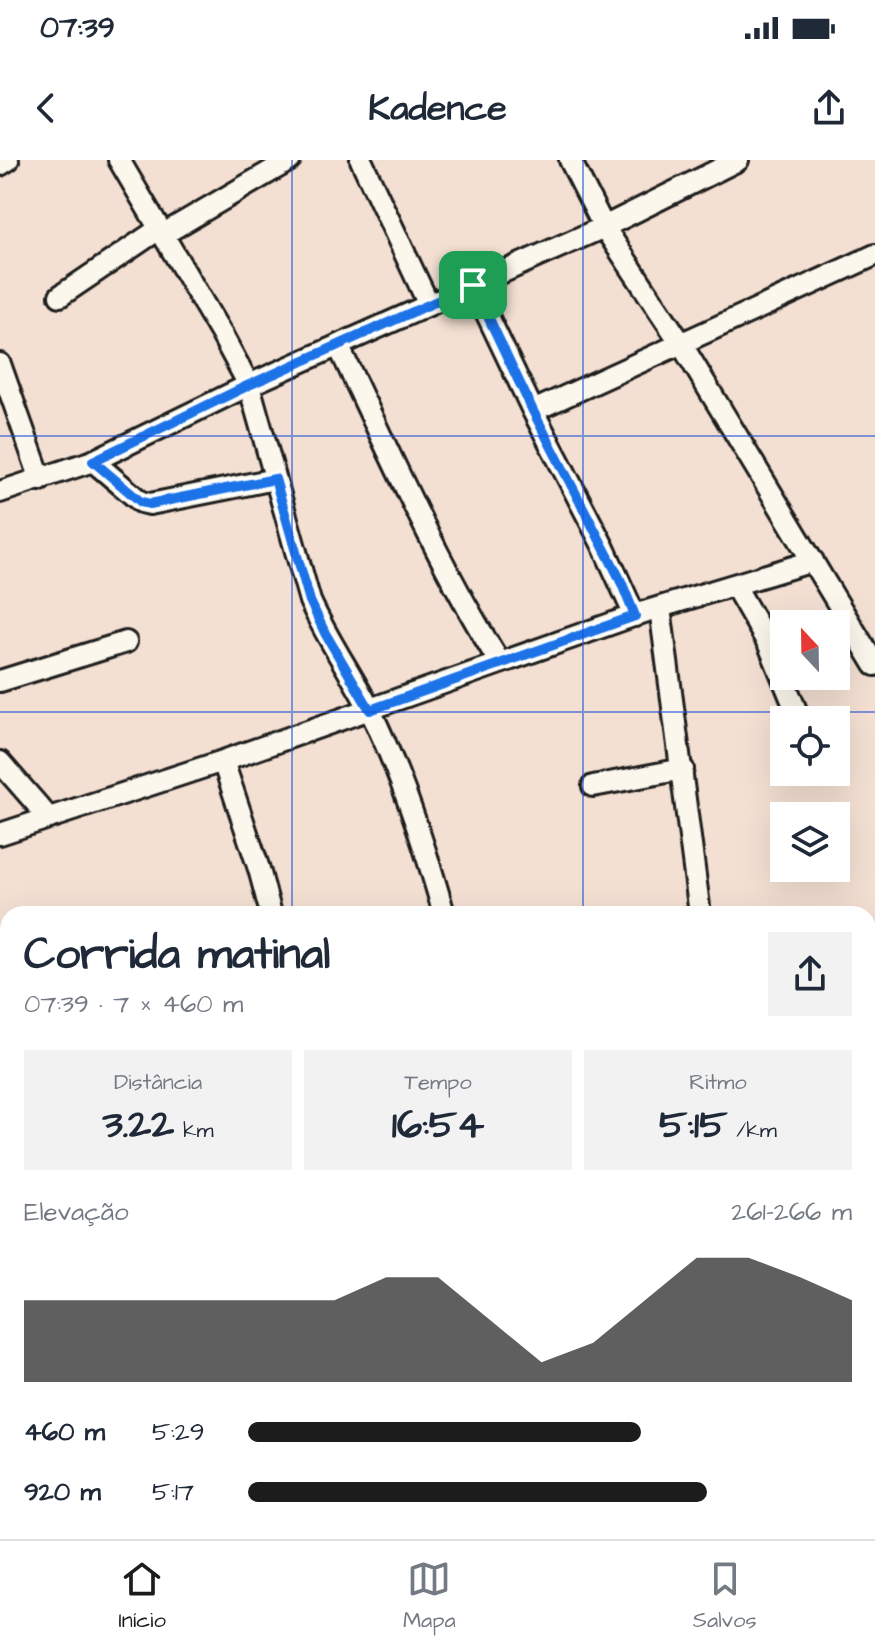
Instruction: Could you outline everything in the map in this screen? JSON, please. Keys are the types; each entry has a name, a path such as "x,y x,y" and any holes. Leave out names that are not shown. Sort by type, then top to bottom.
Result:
{"street":[{"path":"0,165 8,160"},
{"path":"119,160 249,385 310,601 370,710 403,790 441,906"},
{"path":"60,296 160,232 290,160"},
{"path":"361,160 429,305"},
{"path":"570,160 604,227 682,345 875,665"},
{"path":"0,492 93,461 249,385 604,227 738,160"},
{"path":"533,411 875,255"},
{"path":"473,285 533,411 609,557 635,616"},
{"path":"338,345 440,556 500,663"},
{"path":"0,364 41,480"},
{"path":"93,461 141,502 150,504 275,479"},
{"path":"0,834 223,761 635,616 813,561"},
{"path":"735,586 769,645 794,706"},
{"path":"660,608 699,906"},
{"path":"0,681 126,642"},
{"path":"223,761 269,906"},
{"path":"0,762 48,817"},
{"path":"593,786 683,769"}],"route":[{"path":"473,285 533,411 620,579 635,616 370,710 310,601 275,479 155,505 141,502 93,461 249,385 473,285"}]}
